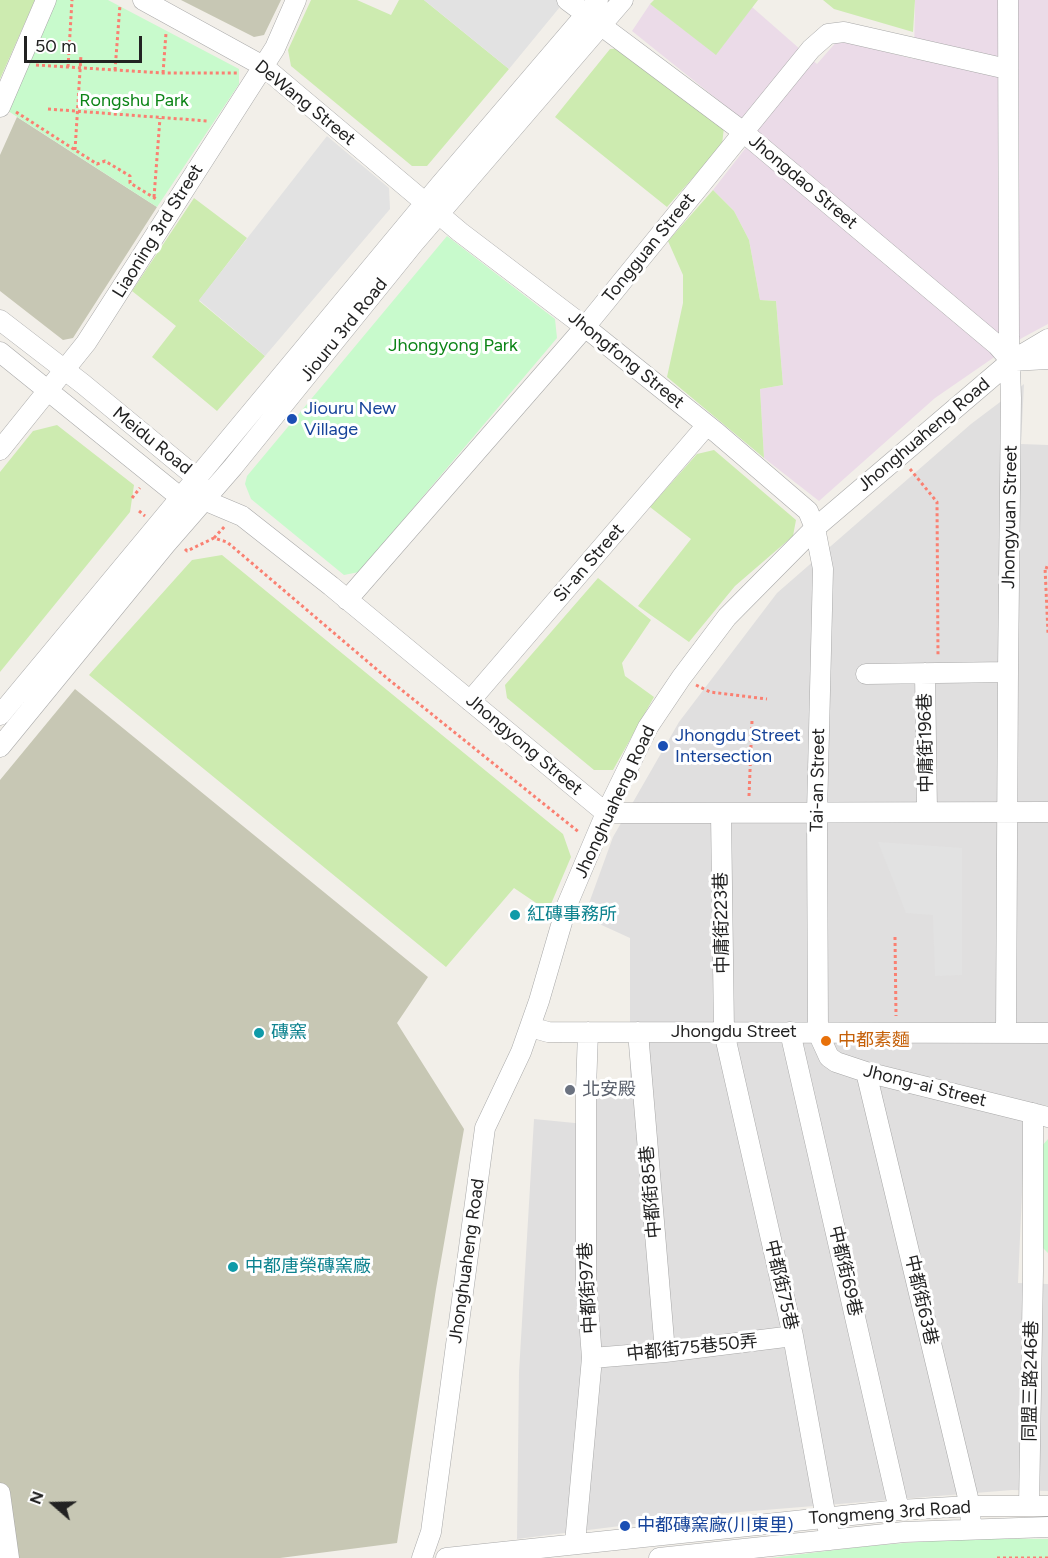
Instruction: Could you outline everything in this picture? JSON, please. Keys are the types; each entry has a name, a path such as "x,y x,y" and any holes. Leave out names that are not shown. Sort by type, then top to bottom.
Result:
{"street":[{"path":"4,107 46,0"},
{"name":"DeWang Street","path":"143,0 263,66 433,209"},
{"name":"Liaoning 3rd Street","path":"0,450 86,343 263,66 296,0"},
{"name":"Jhongdao Street","path":"567,0 595,13 742,131 997,345 1011,361"},
{"name":"Jiouru 3rd Road","path":"0,747 204,500 433,209 595,13 623,0"},
{"name":"Jhongyuan Street","path":"1006,1033 1011,361 1009,337 1008,0"},
{"name":"Tongguan Street","path":"347,600 585,327 742,131 811,49 828,34 844,32 1007,69"},
{"name":"Jiouru 3rd Road","path":"2,710 197,478 433,209"},
{"name":"Jhongfong Street","path":"433,209 707,425 801,504 808,511 815,528"},
{"name":"Meidu Road","path":"0,320 197,478 204,500 181,498 0,352"},
{"name":"Jhonghuaheng Road","path":"422,1558 431,1532 485,1128 530,1027 567,905 606,813 648,727 727,617 815,528 1011,361 1048,339"},
{"path":"1011,361 1048,359"},
{"name":"Si-an Street","path":"470,701 707,425"},
{"name":"Jhongyong Street","path":"204,500 242,516 606,813"},
{"name":"Tai-an Street","path":"815,528 823,569 817,813 818,1033"},
{"path":"866,674 1008,672"},
{"name":"中庸街196巷","path":"927,812 932,673"},
{"path":"606,813 1048,812"},
{"name":"中庸街223巷","path":"721,813 724,1032"},
{"name":"Jhongdu Street","path":"530,1027 548,1032 1048,1034"},
{"name":"中都街97巷","path":"575,1543 592,1358 586,1279 588,1032"},
{"name":"中都街85巷","path":"638,1032 665,1352"},
{"name":"中都街75巷","path":"724,1032 793,1336 830,1540"},
{"name":"中都街69巷","path":"790,1032 899,1510"},
{"name":"Jhong-ai Street","path":"818,1033 829,1058 836,1062 866,1072 1041,1115"},
{"name":"中都街63巷","path":"866,1072 970,1506 971,1529"},
{"name":"同盟三路246巷","path":"1038,1506 1041,1115"},
{"name":"中都街75巷50弄","path":"592,1358 665,1352 793,1336"},
{"path":"0,1493 9,1558"},
{"name":"Tongmeng 3rd Road","path":"446,1558 899,1510 970,1506 1038,1506"},
{"name":"Tongmeng 3rd Road","path":"659,1558 904,1532 1048,1527"}],"path":[{"path":"68,67 72,0"},
{"path":"115,70 120,5"},
{"path":"163,73 166,30"},
{"path":"75,150 81,55"},
{"path":"28,64 163,73 244,73"},
{"path":"4,107 97,164 105,161 122,171 130,176 130,183 162,202"},
{"path":"48,109 214,122"},
{"path":"154,198 160,118"},
{"path":"899,456 937,502 932,673"},
{"path":"187,551 214,538 227,542 388,679 556,815 582,835 596,837"},
{"path":"1046,568 1048,633"},
{"path":"681,678 710,692 767,699"},
{"path":"749,813 752,721"},
{"path":"895,937 896,1033"},
{"path":"997,1558 1048,1558"}],"shaded area":[{"path":"181,0 281,0 264,35 254,37"},
{"path":"424,0 562,0 564,2 509,69"},
{"path":"915,0 1048,0 1048,324 1022,338 935,398 819,501 764,458 760,389 783,385 776,301 760,300 749,240 734,211 713,190 758,132 632,31 650,4 716,54 752,7 817,64 838,40 914,59"},
{"path":"17,117 157,207 73,338 63,340 0,291 0,155"},
{"path":"327,136 389,188 390,209 265,356 199,300"},
{"path":"1024,384 1021,444 1048,445 1048,1106 1044,1105 1025,1125 1018,1283 1048,1284 1048,1491 1012,1490 715,1514 517,1539 519,1372 534,1119 595,1125 594,1096 630,1095 630,938 584,917 613,837 679,722 777,593 971,424"},
{"path":"75,689 428,977 397,1023 464,1129 436,1289 397,1543 280,1558 0,1558 0,780"},
{"path":"878,842 962,848 962,975 935,976 933,915 906,913"}],"green space":[{"path":"0,0 35,0 0,79"},
{"name":"Rongshu Park","path":"56,0 108,0 239,69 239,84 157,207 5,109"},
{"path":"311,0 357,0 391,15 399,0 424,0 509,69 427,166 412,166 291,66 288,50"},
{"path":"654,0 758,0 716,55 650,4"},
{"path":"823,0 915,0 913,32 834,9"},
{"path":"623,48 724,127 722,145 667,207 555,117 610,49"},
{"path":"713,190 734,211 749,240 760,300 776,301 783,385 760,389 764,458 667,377 683,303 683,275 668,241"},
{"path":"194,198 247,238 199,301 265,356 217,411 152,357 176,326 132,291"},
{"name":"Jhongyong Park","path":"447,236 555,319 557,338 359,572 344,575 251,499 245,484 247,476"},
{"path":"57,425 134,485 130,512 0,672 0,472 33,431"},
{"path":"714,450 796,520 793,536 735,586 689,642 638,606 691,539 650,507 697,454"},
{"path":"222,555 563,834 571,857 548,911 514,888 446,967 89,675 192,560"},
{"path":"598,578 651,620 622,663 625,676 654,697 613,770 594,770 507,698 505,685"},
{"path":"1048,1139 1048,1253 1039,1244 1040,1148"},
{"path":"969,1538 1048,1539 1048,1558 771,1558 867,1546"}],"place":[{"name":"Jiouru New Village","path":"292,419"},
{"name":"Jhongdu Street Intersection","path":"663,746"},
{"name":"紅磚事務所","path":"515,915"},
{"name":"磚窯","path":"259,1033"},
{"name":"中都素麵","path":"826,1041"},
{"name":"北安殿","path":"570,1090"},
{"name":"中都唐榮磚窯廠","path":"233,1267"},
{"name":"中都磚窯廠(川東里)","path":"625,1526"}]}
